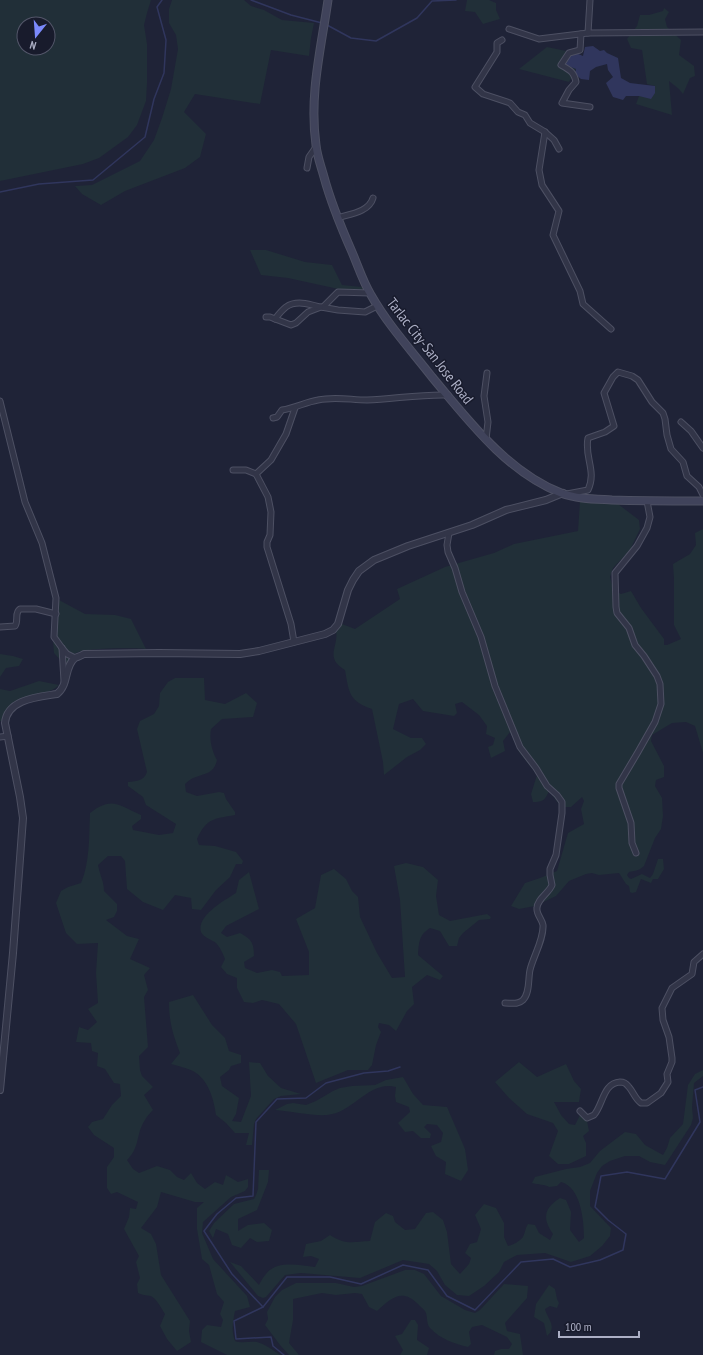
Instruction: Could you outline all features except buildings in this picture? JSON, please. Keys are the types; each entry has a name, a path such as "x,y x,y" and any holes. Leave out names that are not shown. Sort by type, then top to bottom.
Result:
{"main road":[{"name":"Tarlac City-San Jose Road","path":"328,0 314,89 314,126 316,147 328,190 338,218 370,293 377,306 410,351 486,439 500,453 526,473 548,487 564,494 601,499 703,500"}],"street":[{"path":"588,33 590,0"},
{"path":"509,29 540,39 588,33 703,32"},
{"path":"581,34 580,50 569,53 561,65 572,71 576,82 569,90 562,103 590,107"},
{"path":"502,40 497,43 497,52 475,87 483,94 510,103 518,112 525,115 530,123 545,132 554,140 559,148"},
{"path":"545,132 539,170 542,186 559,212 553,235 580,291 583,304 611,329"},
{"path":"307,168 309,157 316,147"},
{"path":"338,218 366,208 371,205 373,198"},
{"path":"266,317 291,325 296,323 308,312 322,307 338,292 370,293"},
{"path":"275,319 285,308 292,304 306,303 338,310 365,312 377,306"},
{"path":"0,1090 13,953 23,818 5,723 10,709 32,698 57,694 64,685 70,666 75,658 84,654 244,654 325,634 336,627 340,620 350,585 356,575 364,566 379,557 477,523 506,510 564,494 588,490 591,483 591,466 586,447 588,438 605,432 614,426 604,393 613,377 618,372 632,376 638,380 652,402 663,413 666,419 667,435 671,449 683,462 687,476 699,487 703,495"},
{"path":"486,439 488,422 484,396 487,373"},
{"path":"273,418 277,417 282,410 294,408 318,400 337,398 366,400 431,394 448,395"},
{"path":"0,400 25,502 42,543 56,598 54,637 67,654 75,658"},
{"path":"256,474 270,460 282,441 286,434 294,408"},
{"path":"681,422 692,431 703,448"},
{"path":"233,470 246,470 256,474 268,497 271,512 267,547 291,624 294,642"},
{"path":"636,854 632,843 631,823 619,784 655,722 662,704 660,684 657,676 635,645 628,628 617,613 614,576 617,570 637,546 648,525 650,517 647,500"},
{"path":"449,533 447,545 448,552 455,568 462,592 477,626 495,686 512,728 522,750 536,768 547,786 560,798 563,806 556,855 550,869 552,885 538,902 536,908 543,925 530,970 527,992 521,1002 514,1004 505,1003"},
{"path":"0,627 15,626 17,624 17,612 20,608 36,609 56,614"},
{"path":"62,648 64,685"},
{"path":"0,736 8,736"},
{"path":"580,1110 587,1118 594,1115 605,1093 610,1087 618,1082 623,1082 628,1086 635,1098 641,1103 647,1103 661,1093 668,1082 667,1074 672,1062 669,1037 663,1020 662,1008 672,988 692,974 694,962 703,954"}],"shaded area":[{"path":"0,0 151,0 144,25 147,44 146,101 137,125 128,137 99,158 83,164 0,181"},
{"path":"172,0 244,0 251,6 264,10 282,20 314,23 309,56 271,50 260,104 195,94 184,112 206,134 200,157 185,168 125,191 101,205 82,194 75,186 92,185 140,161 154,140 171,89 178,49 176,35 169,23 169,9"},
{"path":"467,0 489,0 496,3 496,10 500,19 483,24 475,12 465,11"},
{"path":"664,8 669,12 665,19 667,27 681,40 679,55 694,66 695,76 690,78 683,94 669,81 672,115 636,104 639,96 655,86 647,84 642,50 631,48 627,39 637,26 640,15 649,15 663,11"},
{"path":"547,47 576,53 564,64 576,69 569,82 519,69"},
{"path":"250,250 266,250 305,262 332,265 342,285 362,287 366,295 288,278 261,275"},
{"path":"580,501 618,504 639,520 640,529 630,550 613,568 610,577 613,589 621,594 631,591 641,608 664,639 664,645 681,639 674,625 673,564 690,554 696,545 695,533 703,529 703,753 695,726 686,722 672,723 652,735 651,741 664,766 664,777 656,780 655,786 662,798 663,816 661,829 655,838 644,866 629,872 627,875 631,879 642,874 650,878 653,874 658,859 663,859 664,869 658,879 653,879 651,883 641,879 636,892 632,893 630,892 629,886 619,873 599,875 592,873 586,874 569,881 556,896 535,906 519,909 511,906 525,883 557,871 568,833 584,824 581,809 584,801 582,797 571,807 561,807 549,791 543,800 533,802 531,794 537,775 519,752 510,732 503,741 505,751 491,758 488,747 493,745 495,738 486,734 487,726 479,715 462,702 455,704 457,713 454,716 423,711 413,699 399,704 393,729 411,738 422,738 426,744 420,750 407,757 384,775 383,762 372,709 364,706 354,699 349,690 345,670 335,661 334,652 336,630 342,624 355,629 400,599 397,589 445,567 494,553 514,544 578,531"},
{"path":"59,600 85,614 115,615 131,619 146,649 96,649 78,652 73,655 66,666 54,653 53,640 58,617"},
{"path":"0,654 23,659 19,666 6,668 0,677"},
{"path":"175,678 204,678 205,700 225,704 246,693 257,703 253,717 222,719 211,729 212,749 217,760 216,764 210,772 193,778 185,784 186,792 197,796 219,792 224,793 226,799 235,812 235,815 221,817 208,823 197,839 199,845 215,846 236,852 243,861 242,864 236,864 230,877 216,890 201,910 192,909 191,898 175,895 163,910 143,902 127,889 125,861 121,856 108,856 98,865 104,891 117,904 117,911 114,917 106,920 127,936 139,939 130,959 150,968 144,975 148,990 144,997 148,1047 139,1056 142,1076 153,1087 144,1095 153,1110 142,1125 134,1151 127,1160 133,1169 139,1173 157,1166 170,1170 177,1177 184,1180 191,1173 197,1183 205,1189 215,1182 223,1185 226,1175 238,1182 248,1179 248,1187 245,1191 231,1197 203,1222 202,1233 213,1259 247,1296 250,1307 235,1311 233,1330 235,1341 257,1342 269,1347 280,1355 227,1355 201,1342 202,1330 207,1325 221,1327 223,1320 220,1314 224,1302 217,1294 209,1265 202,1259 197,1229 197,1208 204,1202 195,1202 161,1192 157,1207 141,1228 151,1234 156,1244 161,1275 190,1321 189,1331 191,1342 177,1351 167,1339 160,1326 165,1314 159,1304 151,1296 138,1293 137,1284 140,1278 136,1262 139,1256 124,1229 129,1217 130,1208 136,1209 138,1202 117,1192 111,1194 107,1188 107,1167 114,1157 114,1148 94,1135 88,1127 92,1122 103,1119 112,1105 121,1096 120,1084 114,1083 105,1069 97,1066 98,1053 92,1051 91,1043 76,1042 79,1027 88,1030 97,1022 88,1009 98,1003 96,973 98,943 77,944 66,933 56,903 61,891 81,883 88,858 90,813 98,808 110,804 121,805 141,815 141,819 132,826 133,830 159,835 173,833 176,824 146,805 143,797 128,786 128,782 142,779 147,772 137,729 140,721 154,714 159,706 160,693 168,682"},
{"path":"39,681 59,685 47,692 17,701 5,711 2,721 0,721 0,689 10,691"},
{"path":"406,863 423,867 438,880 436,896 439,915 450,921 487,914 491,917 490,919 479,920 463,933 459,938 457,946 449,946 440,931 430,928 426,931 420,939 418,955 443,976 440,980 427,975 412,987 414,1004 407,1011 396,1031 389,1025 379,1023 378,1027 381,1032 376,1045 372,1065 368,1070 348,1070 316,1083 296,1024 279,1004 262,1000 253,1003 244,1002 237,988 237,978 227,974 221,967 225,959 220,949 216,943 201,932 203,920 212,909 236,893 239,880 249,872 259,909 226,926 221,933 227,937 240,933 247,937 251,942 254,956 244,962 245,968 257,973 272,970 280,972 282,976 309,975 309,952 296,919 315,908 321,875 334,869 346,879 352,891 358,897 360,917 377,953 392,978 405,977 400,900 394,866"},
{"path":"193,995 212,1025 225,1038 229,1051 241,1055 241,1063 231,1066 229,1070 220,1077 222,1086 239,1098 236,1114 232,1121 241,1122 251,1096 249,1062 260,1063 268,1076 281,1088 301,1094 281,1096 274,1099 256,1119 254,1124 252,1145 246,1145 249,1133 235,1133 216,1115 214,1102 203,1079 191,1070 171,1064 180,1053 172,1028 169,1002"},
{"path":"519,1062 537,1077 566,1064 574,1081 581,1089 579,1102 554,1102 561,1115 569,1124 575,1125 580,1115 587,1121 589,1131 583,1136 586,1143 586,1156 569,1164 558,1164 549,1156 558,1131 553,1123 527,1114 509,1098 495,1082"},
{"path":"703,1070 703,1076 694,1083 692,1107 693,1118 691,1125 665,1165 650,1162 639,1156 625,1156 610,1161 602,1166 597,1173 590,1191 590,1206 611,1228 610,1236 602,1246 590,1256 571,1262 545,1253 517,1255 504,1262 499,1272 484,1286 469,1296 457,1295 445,1285 437,1271 429,1264 403,1260 360,1278 301,1273 285,1275 266,1297 263,1298 258,1296 230,1262 241,1266 259,1285 270,1270 282,1265 289,1264 315,1267 319,1259 311,1256 303,1257 306,1244 321,1241 330,1235 345,1242 370,1241 375,1222 386,1213 393,1216 395,1222 405,1230 415,1229 426,1213 433,1212 443,1220 447,1232 451,1264 460,1274 469,1264 471,1258 465,1253 470,1244 477,1242 481,1229 475,1215 484,1204 496,1208 504,1223 504,1237 508,1246 516,1243 522,1238 528,1224 535,1225 539,1233 550,1240 553,1234 547,1223 546,1214 551,1206 560,1198 566,1200 571,1212 570,1230 579,1242 584,1238 582,1214 577,1197 573,1190 568,1185 561,1182 557,1186 549,1187 546,1185 532,1183 535,1177 580,1167 590,1163 600,1151 625,1132 636,1134 645,1145 663,1155 670,1138 683,1124 688,1085 695,1074"},
{"path":"403,1077 413,1094 423,1105 447,1107 465,1149 468,1170 461,1181 445,1174 446,1162 436,1156 431,1146 441,1142 443,1133 437,1125 427,1124 424,1127 431,1134 430,1138 421,1138 413,1131 405,1132 398,1123 410,1112 409,1107 396,1102 396,1087 386,1086 377,1088 345,1109 327,1115 275,1110 287,1104 293,1103 306,1105 340,1088 375,1085 386,1080"},
{"path":"259,1170 269,1170 268,1182 257,1210 238,1219 238,1231 248,1225 264,1223 272,1230 269,1241 257,1242 250,1238 241,1248 232,1245 228,1234 216,1229 213,1238 209,1231 214,1223 234,1204 254,1199 258,1189"},
{"path":"405,1270 415,1270 424,1274 441,1296 465,1310 475,1313 480,1310 504,1284 528,1286 527,1298 505,1323 507,1331 520,1334 523,1355 494,1355 495,1351 509,1349 512,1344 507,1337 482,1325 472,1327 469,1332 471,1344 468,1347 448,1340 438,1335 430,1328 425,1311 418,1304 412,1299 402,1296 387,1302 377,1311 369,1307 362,1294 355,1293 336,1295 322,1293 293,1299 293,1320 289,1343 299,1355 289,1355 265,1325 268,1319 267,1312 275,1297 282,1290 296,1283 336,1283 354,1287 362,1286"},
{"path":"549,1285 555,1289 559,1303 557,1308 550,1306 545,1309 552,1326 550,1333 547,1336 544,1323 534,1317 536,1304"},
{"path":"411,1320 415,1320 418,1325 417,1340 429,1348 427,1355 400,1355 403,1350 395,1336 402,1334"}],"water":[{"path":"593,46 600,51 604,50 618,58 621,78 630,83 655,86 655,93 651,99 639,96 626,96 623,100 613,97 606,83 613,77 608,70 607,64 596,67 590,71 589,80 581,79 575,74 576,69 563,64 568,57 576,53 583,56 585,47"}],"waterway":[{"path":"0,192 39,184 93,180 145,137 154,99 164,73 166,40 157,7 162,0"},
{"path":"251,0 291,15 322,23"},
{"path":"327,25 351,38 376,41 417,18 432,1 456,0"},
{"path":"263,1307 232,1274 204,1231 217,1214 236,1198 253,1196 256,1122 277,1099 306,1098 326,1083 364,1073 388,1071 400,1067"},
{"path":"284,1355 273,1346 271,1337 236,1339 234,1321 263,1307 287,1277 330,1277 361,1284 403,1265 428,1270 447,1296 475,1310 521,1262 553,1259 570,1267 600,1260 623,1250 626,1234 608,1220 595,1207 601,1176 627,1172 665,1179 700,1122 695,1090 703,1087"}]}
